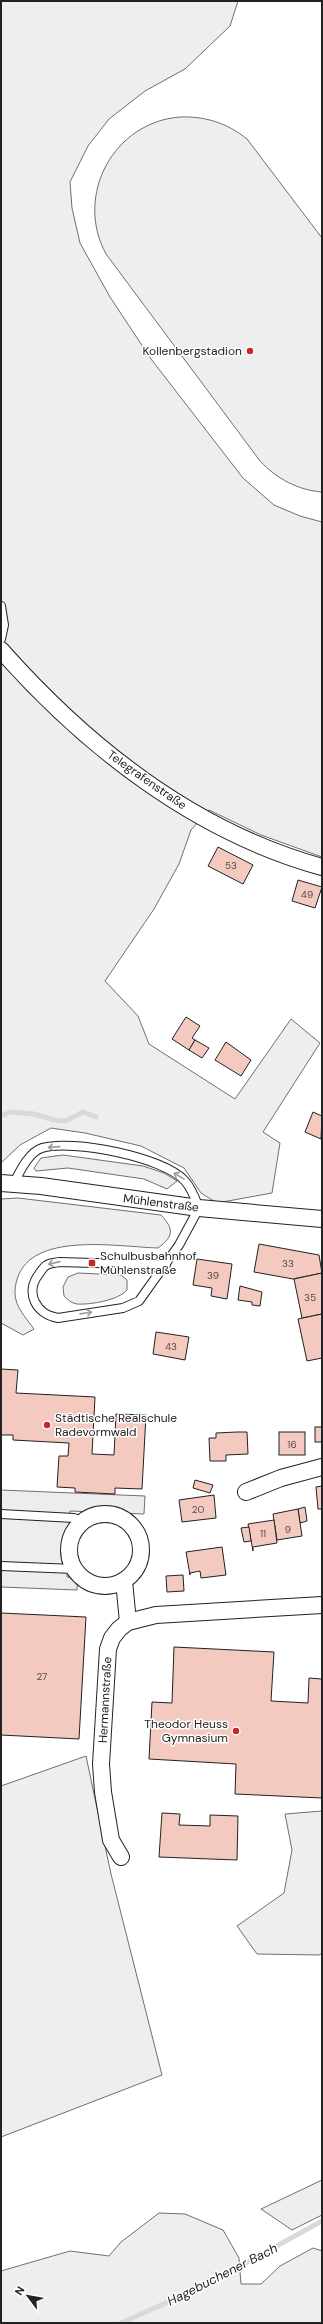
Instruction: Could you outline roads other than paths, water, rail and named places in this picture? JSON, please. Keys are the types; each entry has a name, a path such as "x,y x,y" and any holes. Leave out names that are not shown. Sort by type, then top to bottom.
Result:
{"street":[{"name":"Telegrafenstraße","path":"1,650 42,694 73,723 105,750 164,793 243,839 296,860 322,867"},
{"name":"Mühlenstraße","path":"7,1183 199,1208 322,1218"},
{"path":"246,1492 281,1478 322,1467"},
{"path":"109,1515 123,1520 134,1529 140,1542 140,1553 135,1569 124,1581 114,1585 97,1585 84,1579 74,1569 69,1555 70,1542 74,1532 83,1522 97,1516 109,1515"},
{"path":"124,1581 128,1622"},
{"name":"Hermannstraße","path":"121,1857 111,1840 103,1792 101,1764 108,1649 112,1638 119,1628 128,1622 156,1615 322,1605"}],"lane":[{"path":"1,606 4,625 1,639"},
{"path":"7,1183 26,1161 41,1148 59,1146 103,1150 145,1159 174,1173 184,1180 192,1190 199,1208 190,1228 166,1265 139,1301 123,1308 58,1318 48,1316 35,1306 33,1294 35,1279 46,1265 59,1262 166,1265"},
{"path":"1,1514 74,1518 83,1522"},
{"path":"1,1566 74,1569"}],"waterway":[{"path":"1,1116 11,1112 34,1114 54,1120 65,1121 83,1112 96,1117"},
{"name":"Hagebuchener Bach","path":"121,2323 206,2285 322,2221"}],"place":[{"name":"Kollenbergstadion","path":"250,351"},
{"name":"Schulbusbahnhof Mühlenstraße","path":"92,1263"},
{"name":"Städtische Realschule Radevormwald","path":"47,1425"},
{"name":"Theodor Heuss Gymnasium","path":"236,1731"}]}
